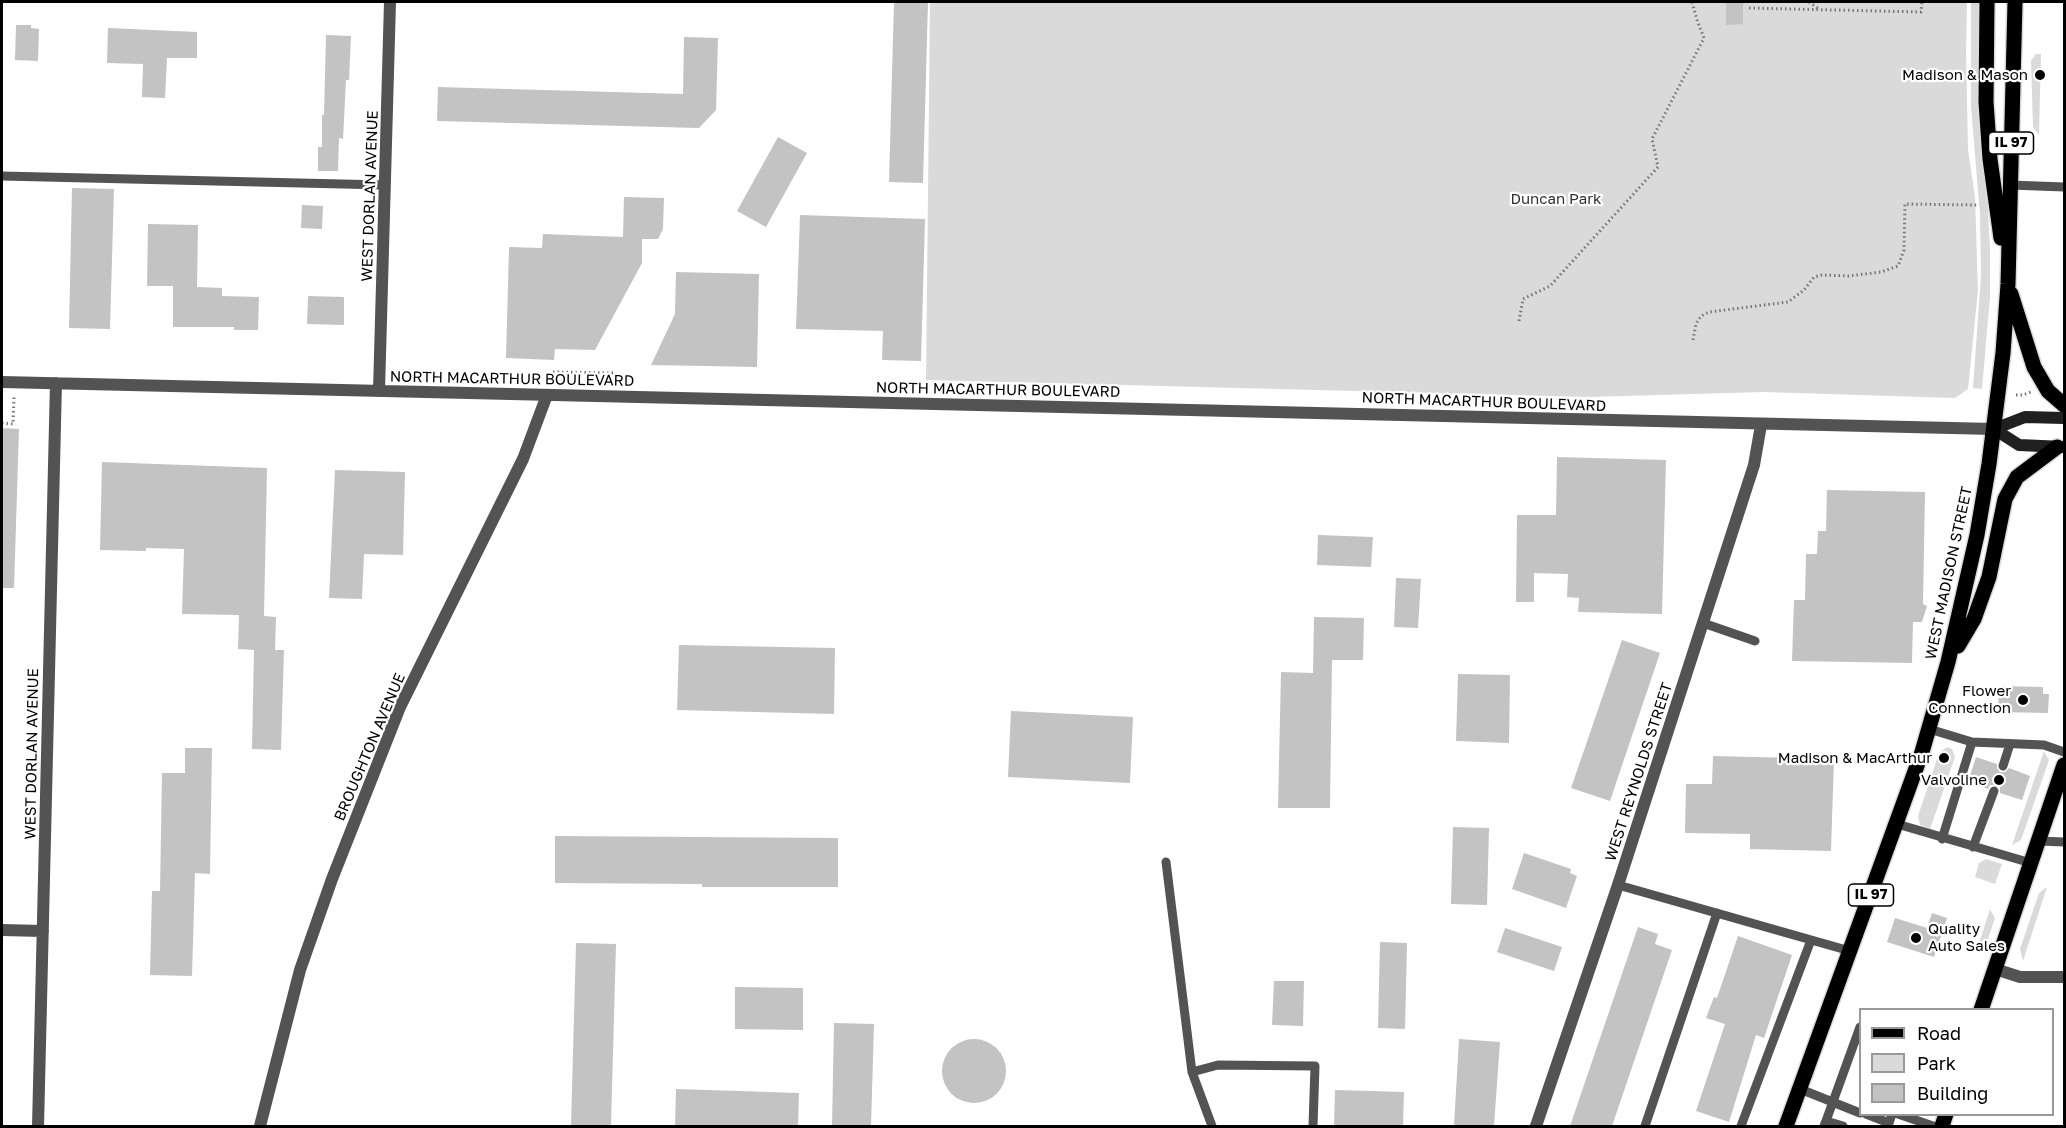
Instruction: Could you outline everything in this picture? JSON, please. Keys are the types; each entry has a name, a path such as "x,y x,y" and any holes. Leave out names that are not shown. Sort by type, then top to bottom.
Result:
{"main road":[{"path":"1988,2 1986,102 1990,159 2007,284 2034,367 2048,391 2064,405"},
{"name":"WEST MADISON STREET","path":"1786,1126 1897,824 1929,729 1948,662 1977,535 2001,374 2007,284 2016,2"},
{"name":"NORTH MACARTHUR BOULEVARD","path":"1994,429 2025,417 2064,418"},
{"path":"1994,429 2019,445 2061,447"},
{"path":"1948,662 1974,619 1989,577 2005,499 2018,477 2061,447"},
{"path":"1982,1008 2064,765"}],"street":[{"name":"WEST DORLAN AVENUE","path":"379,390 390,2"},
{"name":"NORTH MACARTHUR BOULEVARD","path":"2,382 1994,429"},
{"name":"WEST DORLAN AVENUE","path":"38,1126 56,383"},
{"name":"BROUGHTON AVENUE","path":"260,1126 300,970 332,879 400,707 523,459 547,395"},
{"name":"WEST REYNOLDS STREET","path":"1536,1126 1618,885 1754,465 1761,425"},
{"path":"2,930 43,931"},
{"path":"1995,969 2020,976 2064,977"}],"lane":[{"path":"2,176 385,185"},
{"path":"2010,184 2064,187"},
{"path":"1702,623 1755,641"},
{"path":"1929,729 1972,742 2044,745 2064,752"},
{"path":"1942,839 1972,742"},
{"path":"2003,766 2010,744"},
{"path":"1973,848 1994,791"},
{"path":"1897,824 1942,839 2031,863"},
{"path":"2039,841 2064,842"},
{"path":"1166,862 1192,1072 1212,1126"},
{"path":"1618,885 1850,951"},
{"path":"1645,1126 1717,913"},
{"path":"1741,1126 1811,940"},
{"path":"1843,1126 1825,1124 1859,1030"},
{"path":"1192,1072 1218,1065 1315,1066 1312,1126"},
{"path":"1800,1089 1859,1113"},
{"path":"1871,1116 1889,1123 1891,1116"},
{"path":"1904,1116 1933,1126"}],"path":[{"path":"1519,321 1523,299 1550,286 1658,167 1652,139 1659,121 1704,38 1696,20 1692,2"},
{"path":"1809,2 1819,9"},
{"path":"1749,8 1921,12 1922,2"},
{"path":"1693,340 1696,324 1701,316 1709,312 1788,302 1804,290 1814,277 1870,274 1898,266 1904,250 1905,204 1977,205"},
{"path":"553,372 614,373"},
{"path":"2016,395 2023,395 2021,404"},
{"path":"2,423 13,424 14,397"}],"green space":[{"name":"Duncan Park","path":"930,2 1967,2 1968,150 1975,197 1978,290 1968,389 1955,398 1763,392 1589,397 926,380"},
{"path":"1971,2 1980,2 1990,248 1990,297 1982,389 1973,388 1981,276 1980,215 1971,107"},
{"path":"2036,54 2041,54 2039,135 2033,127 2031,61"},
{"path":"1947,747 1952,749 1955,757 1930,829 1920,825 1918,816 1939,753"},
{"path":"2044,751 2049,760 2021,840 2012,845"},
{"path":"1986,859 2002,864 1995,884 1975,877 1979,863"},
{"path":"2047,887 2023,961 2020,949 2039,893"},
{"path":"1990,909 1995,918 1986,945 1977,950"}],"building":[{"path":"894,2 928,2 923,183 889,182"},
{"path":"1726,2 1743,2 1743,24 1726,25"},
{"path":"16,25 31,25 31,28 39,29 38,61 15,60"},
{"path":"108,28 197,32 197,58 167,58 165,98 142,97 143,64 107,63"},
{"path":"326,35 351,36 349,80 346,80 343,139 339,138 338,171 318,171 318,147 322,147 322,115 324,115"},
{"path":"684,37 718,38 716,110 699,128 437,121 438,87 683,94"},
{"path":"778,137 807,153 766,227 737,211"},
{"path":"72,188 114,189 110,329 69,328"},
{"path":"624,197 664,198 663,229 658,239 642,239 642,263 595,350 555,349 554,360 506,358 509,247 542,248 543,234 623,237"},
{"path":"302,205 323,206 322,229 301,228"},
{"path":"800,215 925,219 921,361 882,360 883,331 796,329"},
{"path":"148,224 198,225 197,287 222,288 222,296 259,297 258,330 234,330 234,327 173,327 173,286 147,286"},
{"path":"676,272 759,274 757,367 651,365 675,314"},
{"path":"308,296 344,297 344,325 307,324"},
{"path":"2,428 19,429 14,588 2,588"},
{"path":"1557,457 1666,460 1662,614 1578,612 1579,598 1567,597 1568,574 1534,573 1534,602 1516,602 1517,515 1556,515"},
{"path":"102,462 267,468 264,616 276,617 275,650 284,650 281,750 252,749 254,650 238,649 239,615 182,614 184,549 100,550"},
{"path":"335,470 405,472 403,555 364,554 362,599 329,598"},
{"path":"1827,490 1925,492 1923,604 1927,606 1922,622 1913,622 1912,663 1792,661 1794,600 1805,600 1806,554 1817,554 1818,531 1826,531"},
{"path":"1318,535 1373,537 1371,567 1317,565"},
{"path":"1396,578 1421,579 1418,628 1394,627"},
{"path":"1314,617 1364,618 1363,660 1332,660 1330,808 1278,808 1281,672 1313,673"},
{"path":"1622,640 1660,653 1610,801 1571,788"},
{"path":"679,645 835,648 834,714 677,710"},
{"path":"1458,674 1510,675 1509,743 1456,741"},
{"path":"1999,686 2043,687 2043,694 2049,694 2048,713 1998,712"},
{"path":"1011,711 1133,717 1130,783 1008,777"},
{"path":"185,748 212,748 210,874 195,873 192,976 150,975 152,891 160,891 162,773 185,773"},
{"path":"1713,756 1834,759 1831,851 1750,849 1750,834 1685,833 1686,784 1712,784"},
{"path":"1976,757 1997,764 2000,772 2005,772 2009,768 2030,776 2022,800 2000,793 2000,787 1996,785 1990,785 1988,789 1968,782"},
{"path":"1453,827 1489,828 1487,905 1451,904"},
{"path":"555,836 838,838 838,887 702,887 702,884 555,883"},
{"path":"1524,853 1571,869 1570,873 1577,876 1566,908 1512,889"},
{"path":"1932,913 1947,918 1934,957 1887,942 1895,918 1927,928"},
{"path":"1638,927 1658,934 1655,944 1672,950 1612,1126 1570,1126"},
{"path":"1505,928 1562,947 1554,971 1497,952"},
{"path":"1738,936 1792,955 1764,1038 1756,1035 1729,1122 1696,1111 1725,1024 1706,1018 1714,997 1717,998"},
{"path":"1380,942 1407,943 1405,1029 1378,1028"},
{"path":"576,943 616,944 611,1126 571,1126"},
{"path":"1274,981 1304,981 1303,1026 1272,1025"},
{"path":"735,987 803,988 803,1030 735,1029"},
{"path":"834,1023 874,1024 871,1126 832,1126"},
{"path":"974,1039 992,1045 1000,1053 1006,1071 1000,1089 992,1097 974,1103 956,1097 948,1089 942,1071 948,1053 956,1045"},
{"path":"1459,1039 1500,1042 1494,1126 1454,1126"},
{"path":"676,1089 799,1093 798,1126 675,1126"},
{"path":"1335,1090 1404,1092 1403,1126 1334,1126"}],"place":[{"name":"Madison & Mason","path":"2040,75"},
{"name":"Flower Connection","path":"2023,700"},
{"name":"Madison & MacArthur","path":"1944,758"},
{"name":"Valvoline","path":"1999,780"},
{"name":"Quality Auto Sales","path":"1916,938"}]}
